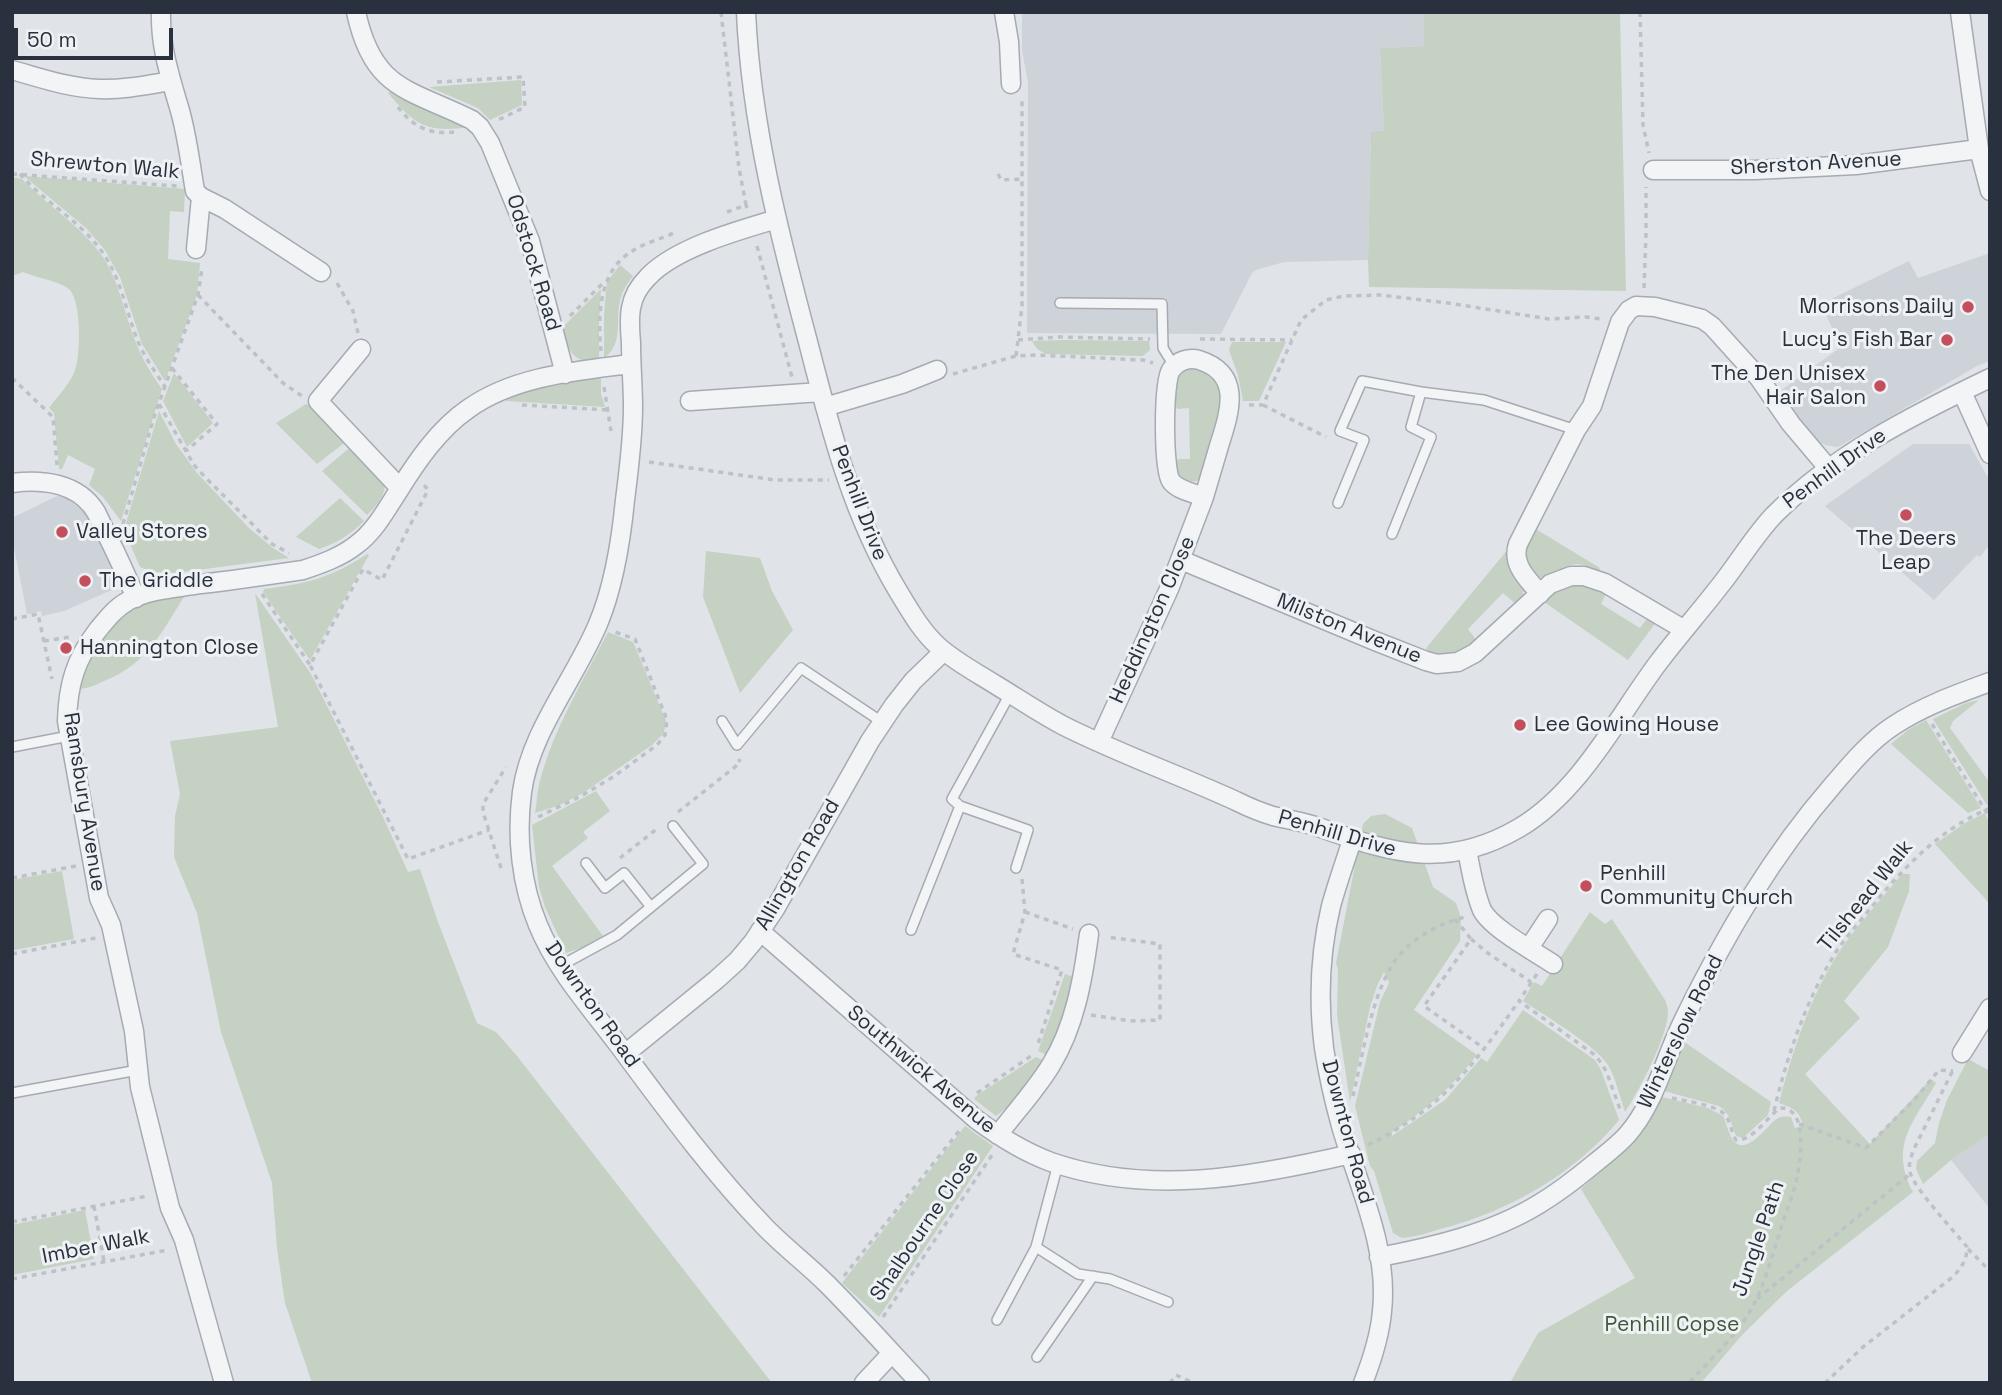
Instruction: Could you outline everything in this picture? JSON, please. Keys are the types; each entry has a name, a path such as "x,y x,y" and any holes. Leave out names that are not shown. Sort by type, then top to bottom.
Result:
{"street":[{"path":"161,12 161,35 170,80 186,135 198,194 196,250"},
{"name":"Odstock Road","path":"356,12 369,52 384,74 408,91 472,120 481,127 504,173 530,241 565,373"},
{"name":"Penhill Drive","path":"746,12 755,116 764,166 823,400 857,509 888,575 922,628 944,651 1010,694 1100,743 1259,811 1312,825 1352,840 1412,854 1447,853 1467,850 1498,839 1535,818 1553,802 1591,757 1683,629 1709,601 1767,523 1829,469 1879,435 1990,378"},
{"path":"1004,12 1011,84"},
{"path":"1960,12 1990,191"},
{"path":"12,70 78,87 100,89 143,86 170,80"},
{"name":"Sherston Avenue","path":"1653,170 1755,170 1856,165 1982,142"},
{"path":"198,194 321,272"},
{"name":"Downton Road","path":"777,219 713,240 663,264 647,277 637,291 631,308 633,410 630,459 615,564 597,626 544,727 528,766 522,790 519,824 522,858 527,892 547,945 696,1148 766,1228 833,1290 920,1383"},
{"path":"1540,594 1519,567 1515,552 1523,531 1576,430 1592,406 1620,322 1629,310 1643,306 1702,319 1712,326 1759,378 1791,424 1829,469"},
{"path":"361,349 318,401 400,488"},
{"path":"1204,497 1174,484 1167,471 1165,390 1171,370 1182,361 1192,359 1214,368 1228,385 1230,406"},
{"name":"Ramsbury Avenue","path":"224,1383 186,1246 170,1208 140,1087 134,1031 113,935 99,898 67,721 75,666 85,647 115,611 136,598 184,587 305,569 355,546 370,532 444,429 486,398 516,386 565,373 631,364"},
{"path":"690,401 797,394 823,400 891,387 937,370"},
{"path":"1962,392 1990,454"},
{"name":"Heddington Close","path":"1100,743 1181,561 1204,497 1230,406"},
{"path":"12,483 35,481 58,485 70,488 85,498 95,511 136,598"},
{"name":"Milston Avenue","path":"1181,561 1374,641 1437,664 1458,662 1475,653 1550,584 1571,576 1584,576 1617,589 1683,629"},
{"name":"Allington Road","path":"625,1054 737,961 775,909 882,722 913,681 944,651"},
{"name":"Winterslow Road","path":"1379,1257 1417,1250 1516,1217 1583,1173 1625,1137 1653,1093 1674,1038 1707,971 1743,909 1800,824 1861,753 1892,726 1938,702 1990,682"},
{"name":"Downton Road","path":"1352,840 1331,906 1324,943 1321,1010 1324,1049 1342,1128 1366,1200 1379,1257 1382,1309 1378,1338 1363,1383"},
{"path":"1467,850 1483,912 1494,924 1550,962"},
{"path":"1529,948 1548,919"},
{"name":"Southwick Avenue","path":"760,931 967,1112 1000,1137 1058,1164 1144,1181 1181,1182 1269,1172 1351,1154"},
{"path":"1000,1137 1051,1065 1062,1043 1083,981 1089,934"},
{"path":"1962,1052 1990,1008"},
{"path":"864,1383 892,1353"}],"lane":[{"path":"1060,303 1162,304 1163,348 1171,370"},
{"path":"1338,503 1364,440 1340,431 1362,381 1483,400 1576,430"},
{"path":"1392,534 1431,437 1411,428 1421,392"},
{"path":"722,721 737,745 802,668 882,722"},
{"path":"1010,694 951,799 960,806 1028,830 1016,868"},
{"path":"12,747 69,736"},
{"path":"911,930 960,806"},
{"path":"560,966 617,935 704,864 673,826"},
{"path":"586,863 605,888 624,873 650,907"},
{"path":"12,1093 138,1070"},
{"path":"997,1320 1036,1247 1058,1164"},
{"path":"1036,1247 1078,1274 1110,1279 1168,1302"},
{"path":"1037,1357 1093,1276"}],"path":[{"path":"721,12 739,168 746,205 797,394"},
{"path":"1640,12 1643,125 1653,170 1645,188 1643,306"},
{"path":"1011,84 1022,90 1022,306 1016,356"},
{"name":"Shrewton Walk","path":"12,174 184,186 198,194"},
{"path":"20,174 64,212 104,253 122,290 140,346 165,387"},
{"path":"998,174 1000,180 1023,179"},
{"path":"722,214 746,205"},
{"path":"554,328 570,317 629,253 676,233"},
{"path":"113,548 125,542 120,532 159,404 198,295 202,263 196,250"},
{"path":"321,272 339,284 353,311 361,349"},
{"path":"606,280 602,295 600,341 613,440"},
{"path":"198,295 283,383 298,394 318,401"},
{"path":"1263,405 1301,320 1326,300 1344,296 1380,295 1549,319 1586,317 1620,322"},
{"path":"937,370 944,377 1016,356 1036,355 1143,360 1171,370"},
{"path":"172,368 217,424 186,451"},
{"path":"12,378 53,417 58,485"},
{"path":"159,404 194,465 247,521 272,544 300,558 305,569"},
{"path":"517,405 609,410"},
{"path":"1230,406 1263,405 1328,438 1340,431"},
{"path":"630,459 775,480 846,479"},
{"path":"310,665 363,569 383,580 428,490 413,469"},
{"path":"250,578 310,665 408,859 489,830"},
{"path":"12,619 38,614 55,693 69,695"},
{"path":"519,824 550,812 613,777 657,745 665,735 667,720 635,639 597,626"},
{"path":"1924,709 1963,775 1988,808 1990,818"},
{"path":"505,879 483,812 483,804 507,765"},
{"name":"Tilshead Walk","path":"1773,1113 1796,1035 1819,983 1837,952 1905,867 1953,827 1988,808"},
{"path":"12,878 92,863"},
{"path":"1016,868 1022,879 1025,912 1089,934 1160,944 1160,1020 1130,1021 1073,1013"},
{"name":"Shalbourne Close","path":"833,1290 967,1112 973,1096 1035,1053 1062,970 1013,954 1025,912"},
{"path":"1353,1099 1380,989 1392,965 1408,947 1435,927 1483,912"},
{"path":"1455,919 1471,939 1489,954 1531,982"},
{"path":"12,954 113,935"},
{"path":"1471,939 1424,1006 1485,1049"},
{"path":"1351,1154 1417,1118 1455,1085 1485,1049 1531,982 1550,962"},
{"path":"1519,1001 1595,1055 1602,1064 1621,1112"},
{"path":"1962,1052 1913,1151 1909,1163 1910,1174 1967,1247 1990,1271"},
{"path":"1653,1093 1721,1111 1731,1124 1736,1140 1748,1138 1780,1108 1791,1110 1799,1124 1866,1148 1915,1099 1939,1070 1952,1071"},
{"name":"Jungle Path","path":"1689,1383 1731,1337 1756,1300 1797,1178 1799,1124"},
{"name":"Shalbourne Close","path":"873,1332 1000,1137"},
{"path":"1756,1300 1910,1174"},
{"name":"Imber Walk","path":"12,1222 166,1192"},
{"path":"94,1206 104,1261"},
{"name":"Imber Walk","path":"12,1279 186,1246"},
{"path":"1825,1383 1863,1347 1954,1276 1964,1265 1967,1247"},
{"path":"1170,1383 1176,1375 1194,1383"}],"shaded area":[{"path":"1022,12 1423,12 1424,46 1380,48 1384,132 1371,133 1368,260 1284,262 1256,270 1221,334 1027,333 1028,83 1022,50"},
{"path":"1990,253 1990,361 1838,447 1815,440 1779,392 1841,347 1821,304 1909,261 1918,278"},
{"path":"1913,444 1969,444 1990,481 1990,544 1980,557 1977,555 1934,600 1825,506"},
{"path":"57,496 65,496 85,513 121,586 64,611 42,616 41,611 27,614 12,537 12,518"},
{"path":"1990,1134 1990,1209 1951,1160"}],"green space":[{"path":"1423,12 1620,12 1626,291 1369,287 1371,132 1384,131 1380,48 1424,46"},
{"path":"521,80 522,105 490,120 478,108 429,87"},
{"path":"390,91 470,127 443,129 423,125 406,113 388,93"},
{"path":"24,176 185,189 184,212 170,211 168,259 200,263 197,295 165,381 142,344 120,277 105,250 86,228"},
{"path":"12,177 22,179 75,226 103,257 116,284 138,347 162,389 121,521 103,497 89,485 95,469 68,455 62,469 59,469 54,413 49,408 74,373 79,343 78,317 69,289 59,283 23,272 12,276"},
{"path":"620,265 633,276 621,297 617,339 604,358 607,282"},
{"path":"601,289 599,361 583,360 570,350 561,329"},
{"path":"1032,341 1149,341 1150,350 1143,356 1046,354 1037,349"},
{"path":"1232,342 1286,342 1259,401 1243,401 1229,350"},
{"path":"1191,366 1207,371 1219,382 1223,404 1201,479 1191,482 1177,476 1175,464 1178,459 1190,459 1189,408 1178,409 1175,406 1173,386 1181,370"},
{"path":"174,373 213,423 187,447 163,401"},
{"path":"601,376 601,394 605,407 506,401 541,388"},
{"path":"306,404 348,440 317,464 276,423"},
{"path":"159,411 176,444 197,473 249,528 289,558 174,573 153,572 140,567 124,530"},
{"path":"353,445 384,482 382,496 367,515 322,471"},
{"path":"340,498 364,521 359,526 338,541 319,549 296,537"},
{"path":"1534,528 1600,568 1599,571 1577,564 1544,577 1534,575 1523,561 1523,547"},
{"path":"1509,548 1511,564 1525,585 1522,598 1516,604 1503,593 1468,629 1476,640 1464,649 1446,655 1426,653 1427,647"},
{"path":"706,551 760,558 772,591 793,630 740,693 703,597"},
{"path":"369,555 310,660 263,592 264,589 318,579"},
{"path":"1575,584 1607,591 1601,604 1640,628 1649,616 1657,621 1628,660 1544,602 1555,592"},
{"path":"255,593 311,674 408,872 420,869 477,1023 496,1032 517,1056 772,1383 312,1383 285,1303 272,1183 221,1032 197,913 174,857 175,816 180,794 170,741 278,727"},
{"path":"186,594 143,656 119,674 88,688 78,689 86,665 101,639 131,607 158,598"},
{"path":"608,632 633,642 666,721 664,733 652,745 583,793 560,805 535,813 539,785 553,743"},
{"path":"1979,700 1953,721 1950,728 1990,783 1990,804 1987,805 1933,719 1966,703"},
{"path":"1926,720 1981,808 1968,813 1891,744"},
{"path":"596,791 610,811 583,832 588,838 552,866 603,936 566,953 539,887 532,825"},
{"path":"1985,813 1990,826 1990,904 1935,844"},
{"path":"1385,814 1412,828 1433,887 1456,903 1461,918 1460,941 1414,1010 1477,1055 1448,1088 1392,1132 1392,1136 1445,1100 1481,1058 1487,1062 1523,1010 1595,1060 1619,1120 1582,1157 1540,1188 1469,1220 1402,1238 1393,1233 1374,1171 1370,1166 1355,1106 1380,1002 1389,983 1384,972 1370,1007 1350,1102 1337,1015 1336,963 1363,824 1371,816"},
{"path":"62,871 74,939 14,950 12,880"},
{"name":"Penhill Copse","path":"1902,874 1910,874 1909,891 1888,947 1844,1001 1860,1018 1805,1074 1870,1144 1931,1079 1936,1083 1912,1123 1904,1147 1903,1161 1913,1192 1787,1291 1742,1335 1701,1383 1510,1383 1538,1333 1635,1278 1581,1189 1629,1146 1646,1126 1662,1097 1708,1108 1723,1116 1731,1137 1742,1145 1754,1140 1781,1117 1791,1117 1795,1128 1803,1126 1795,1111 1779,1103 1804,1024 1820,985 1841,949"},
{"path":"1590,912 1605,924 1612,919 1665,1000 1668,1010 1664,1034 1645,1078 1625,1112 1613,1076 1601,1057 1523,1001 1534,982 1542,986"},
{"path":"1065,974 1074,977 1069,1004 1047,1055 1038,1051"},
{"path":"1683,1041 1771,1102 1768,1115 1743,1138 1736,1136 1728,1116 1719,1106 1664,1091"},
{"path":"1036,1057 1045,1061 1015,1101 996,1116 974,1099 976,1096"},
{"path":"1968,1059 1990,1071 1990,1134 1951,1160 1923,1184 1916,1169 1917,1161 1935,1143 1947,1100"},
{"path":"965,1126 993,1146 879,1317 842,1283"},
{"path":"85,1210 94,1259 12,1275 12,1225"}],"place":[{"name":"Morrisons Daily","path":"1968,307"},
{"name":"Lucy's Fish Bar","path":"1947,340"},
{"name":"The Den Unisex Hair Salon","path":"1880,386"},
{"name":"The Deers Leap","path":"1906,515"},
{"name":"Valley Stores","path":"62,532"},
{"name":"The Griddle","path":"85,581"},
{"name":"Hannington Close","path":"66,648"},
{"name":"Lee Gowing House","path":"1520,725"},
{"name":"Penhill Community Church","path":"1586,886"}]}
